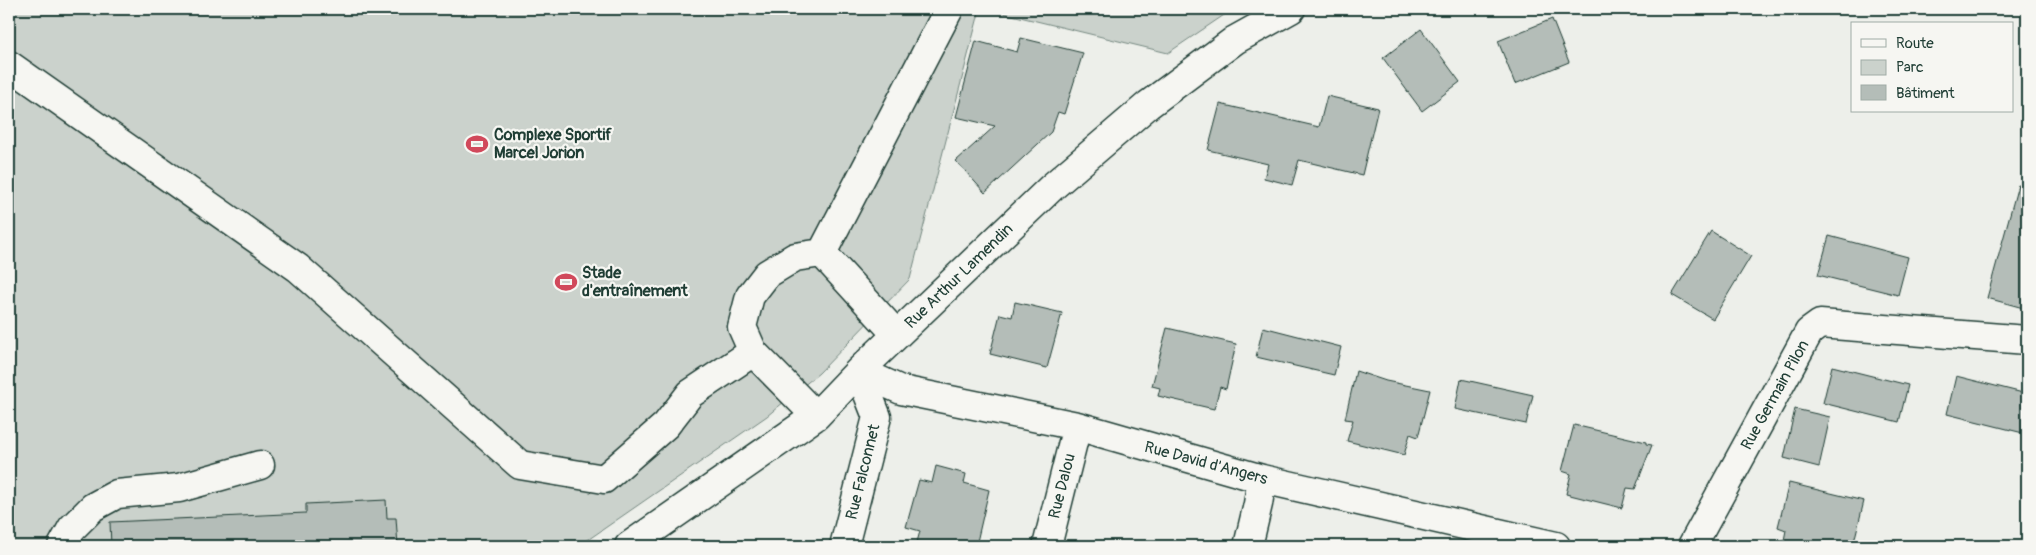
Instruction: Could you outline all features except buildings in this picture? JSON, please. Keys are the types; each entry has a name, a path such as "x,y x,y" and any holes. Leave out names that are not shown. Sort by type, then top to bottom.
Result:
{"street":[{"path":"822,253 949,9"},
{"name":"Rue Arthur Lamendin","path":"628,546 816,416 859,371 1052,187 1148,104 1235,40 1291,9"},
{"path":"9,64 298,268 520,465 604,479 666,425 690,394 753,352"},
{"path":"822,253 897,335"},
{"path":"816,416 753,352 742,327 750,296 768,274 795,257 822,253"},
{"name":"Rue Germain Pilon","path":"1692,546 1809,332 1820,324 2027,340"},
{"name":"Rue David d'Angers","path":"859,371 901,390 1077,426 1467,537 1556,546"},
{"name":"Rue Falconnet","path":"844,546 877,416 859,371"},
{"name":"Rue Dalou","path":"1047,546 1077,426"},
{"path":"62,546 72,528 93,507 117,494 179,488 260,465"},
{"path":"1248,546 1262,479"}],"green space":[{"name":"Complexe Sportif Marcel Jorion","path":"9,9 980,9 910,279 819,373 767,416 579,546 9,546"},
{"path":"987,9 1233,9 1168,53"}],"place":[{"name":"Complexe Sportif Marcel Jorion","path":"477,144"},
{"name":"Stade d'entraînement","path":"566,282"}]}
